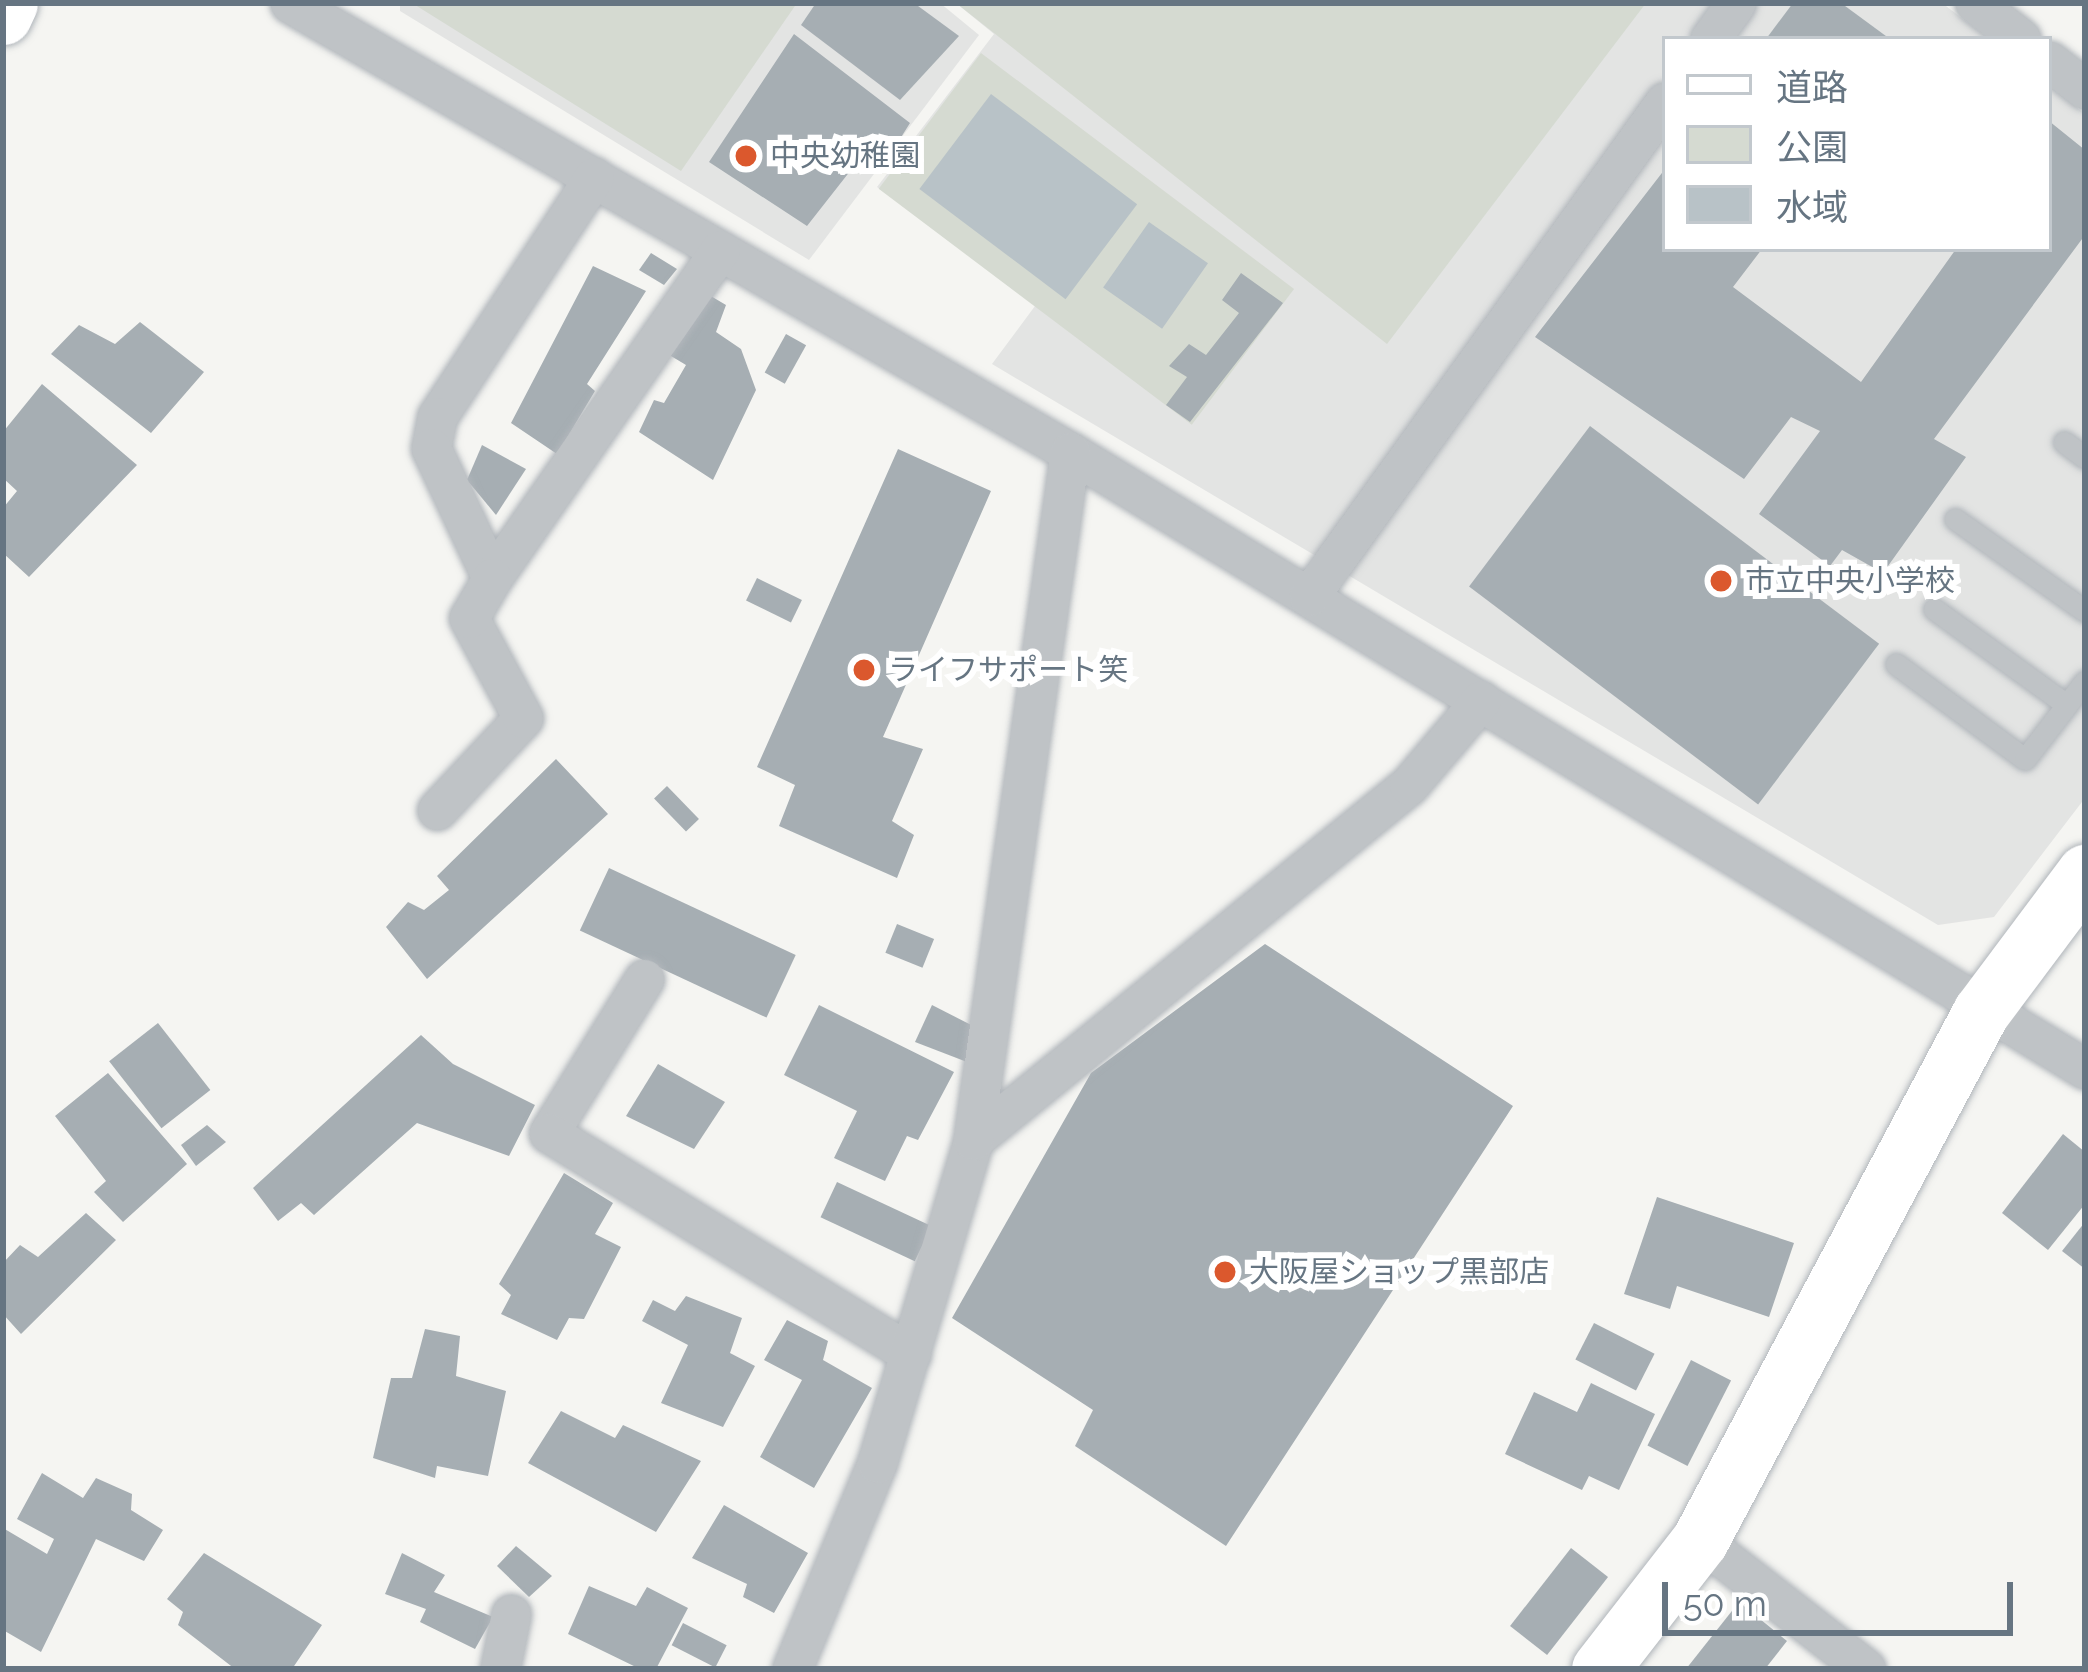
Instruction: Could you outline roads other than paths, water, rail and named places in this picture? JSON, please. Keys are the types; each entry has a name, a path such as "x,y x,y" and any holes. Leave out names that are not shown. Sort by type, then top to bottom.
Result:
{"street":[{"path":"3,16 9,3"},
{"path":"1712,36 1736,3"},
{"path":"1975,3 2017,36"},
{"path":"304,6 1070,452 1481,700 1981,1012 2085,1069"},
{"path":"2052,63 2085,89"},
{"path":"1309,596 1662,105"},
{"path":"492,578 431,448 436,416 594,177"},
{"path":"437,810 523,718 469,618 720,250"},
{"path":"792,1669 877,1463 973,1140 1070,452"},
{"path":"973,1140 1409,785 1481,700"},
{"path":"1600,1669 1700,1540 1981,1012 2085,873"},
{"path":"644,979 548,1133 911,1354"},
{"path":"1700,1540 1866,1669"},
{"path":"500,1669 511,1614"}],"lane":[{"path":"2064,442 2085,458"},
{"path":"1955,519 2085,611"},
{"path":"1934,609 2067,705"},
{"path":"1896,664 2025,759 2085,681"}],"water":[{"path":"991,94 1137,204 1066,299 919,189"},
{"path":"1149,222 1208,263 1162,329 1103,288"}],"place":[{"name":"中央幼稚園","path":"746,156"},
{"name":"市立中央小学校","path":"1721,581"},
{"name":"ライフサポート笑","path":"864,670"},
{"name":"大阪屋ショップ黒部店","path":"1225,1272"}]}
